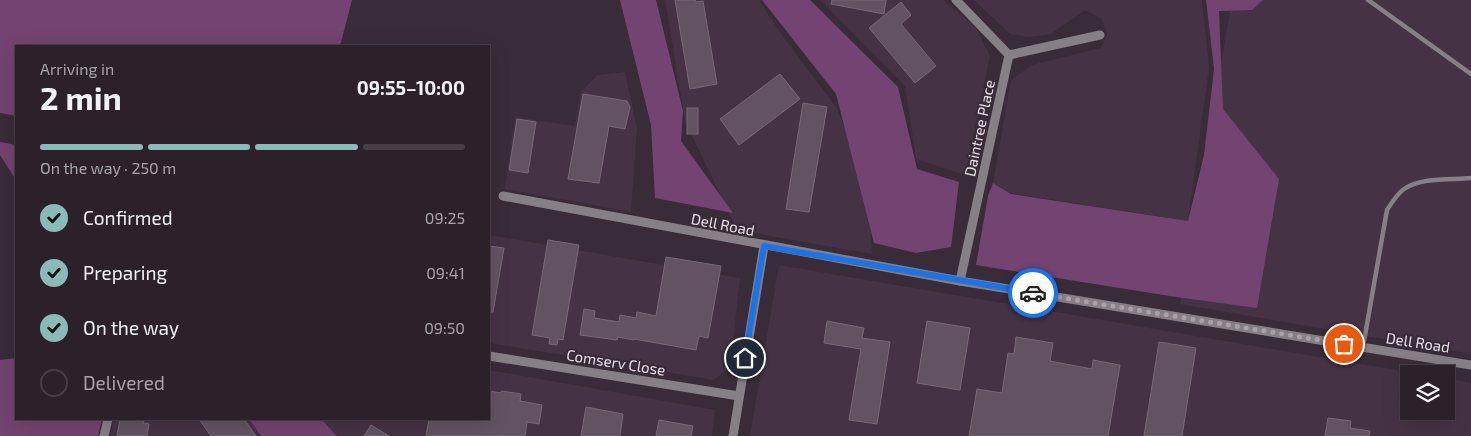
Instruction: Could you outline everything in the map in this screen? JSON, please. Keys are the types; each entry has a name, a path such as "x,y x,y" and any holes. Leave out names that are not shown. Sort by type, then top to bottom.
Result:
{"street":[{"path":"956,0 1009,55 1100,35"},
{"name":"Daintree Place","path":"960,281 1009,55"},
{"name":"Dell Road","path":"503,196 960,281 1471,365"},
{"path":"733,436 764,246"},
{"name":"Comserv Close","path":"490,356 739,396"},
{"path":"104,436 108,420"}],"lane":[{"path":"1368,0 1471,74"},
{"path":"1363,347 1386,210 1396,196 1405,188 1429,181 1471,178"}],"shaded area":[{"path":"0,0 352,0 340,45 15,45 15,116 0,113"},
{"path":"620,0 656,0 683,111 681,141 733,213 655,198 651,125"},
{"path":"665,0 759,0 784,38 836,107 867,178 872,254 737,230 685,121"},
{"path":"762,0 810,0 898,87 917,169 959,182 951,247 916,253 874,243 836,94"},
{"path":"820,0 943,0 976,28 990,56 965,175 916,159 905,86"},
{"path":"974,0 1202,0 1209,68 1188,221 1011,193 993,183 1011,80 1032,65 1101,48 1107,34 1102,19 1085,10 1051,34 1029,37 1010,34"},
{"path":"1206,0 1263,0 1252,10 1219,11 1223,109 1279,179 1257,308 976,265 988,196 993,183 1011,194 1188,221 1204,155 1214,69"},
{"path":"1232,0 1471,0 1471,354 1180,304"},
{"path":"625,72 637,128 631,212 505,189 515,117 575,126 581,92 597,75"},
{"path":"0,142 15,145 15,178 0,155"},
{"path":"490,235 740,278 730,367 714,380 490,343"},
{"path":"779,265 1400,371 1400,420 1455,420 1455,380 1471,383 1471,436 750,436"},
{"path":"15,358 15,420 102,420 98,436 0,436 0,360"},
{"path":"490,370 715,410 712,436 337,436 322,420 490,420"},
{"path":"114,420 250,420 261,436 110,436"},
{"path":"250,420 322,420 337,436 261,436"}],"building":[{"path":"675,0 703,1 717,84 690,89"},
{"path":"832,0 886,0 884,14 831,4"},
{"path":"901,2 911,15 901,24 936,66 915,83 869,28"},
{"path":"780,74 800,99 739,145 720,119"},
{"path":"583,94 627,101 630,107 625,129 609,126 599,183 568,179"},
{"path":"803,103 827,107 809,212 786,209"},
{"path":"687,108 698,108 698,134 687,134"},
{"path":"517,119 536,122 528,173 509,170"},
{"path":"548,240 579,245 563,340 558,339 557,345 549,344 550,338 532,335"},
{"path":"490,246 504,248 493,312 490,312"},
{"path":"666,257 721,266 708,338 699,336 696,350 634,339 618,337 617,340 580,335 584,309 595,311 594,318 619,322 620,315 636,318 637,312 656,316"},
{"path":"827,321 864,328 862,338 890,342 877,424 849,420 861,349 824,343"},
{"path":"927,321 970,328 960,390 917,383"},
{"path":"1016,337 1053,343 1050,361 1092,369 1093,360 1120,365 1108,436 969,436 977,389 1002,393 1008,353 1014,354"},
{"path":"1159,342 1196,348 1182,436 1144,436"},
{"path":"490,391 521,394 520,401 542,405 539,424 527,422 525,436 426,436 429,420 490,420"},
{"path":"586,407 623,414 620,436 581,436"},
{"path":"1328,418 1351,421 1350,428 1370,431 1369,436 1325,436"},
{"path":"120,420 144,420 143,423 149,424 147,436 117,436"},
{"path":"200,420 245,420 256,436 211,436"},
{"path":"659,420 693,426 691,436 656,436"},
{"path":"371,425 389,436 364,436"}],"way so far":[{"path":"1033,293 1344,344"}],"route":[{"path":"745,358 764,246 1033,293"}]}
